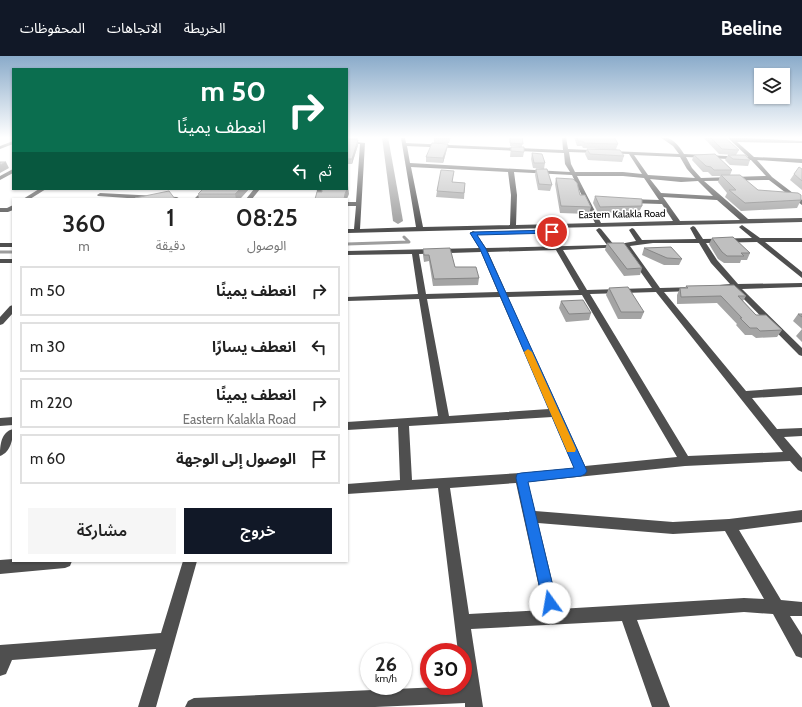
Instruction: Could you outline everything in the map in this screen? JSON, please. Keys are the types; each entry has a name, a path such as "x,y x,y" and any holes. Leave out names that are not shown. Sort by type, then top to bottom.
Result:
{"street":[{"path":"357,231 361,167"},
{"path":"409,167 420,229"},
{"path":"458,167 575,174 623,174 649,178 702,180 770,178"},
{"path":"570,167 587,199 599,228 612,247"},
{"path":"641,167 678,223"},
{"path":"688,167 720,198 759,241 802,276"},
{"path":"760,167 770,178 802,203"},
{"path":"511,170 514,210 513,227"},
{"path":"0,178 12,172"},
{"path":"28,198 41,190"},
{"path":"96,198 108,190"},
{"path":"198,198 206,190"},
{"path":"250,198 256,190"},
{"path":"100,195 157,198"},
{"path":"659,195 720,198"},
{"path":"587,199 595,200"},
{"path":"618,200 664,202"},
{"path":"348,204 359,204"},
{"path":"0,210 11,209"},
{"name":"Eastern Kalakla Road","path":"348,231 513,227 632,230 693,228 802,220"},
{"name":"Eastern Kalakla Road","path":"348,236 473,233 678,223 744,224 754,227 802,226"},
{"path":"693,228 714,261 736,287 802,354"},
{"path":"632,230 640,242"},
{"path":"473,233 483,249 554,413 581,471"},
{"path":"0,239 12,239"},
{"path":"348,253 612,247 626,246 640,242 802,240"},
{"path":"0,245 12,245"},
{"path":"626,246 658,290 802,467"},
{"path":"558,248 685,461"},
{"path":"414,252 444,420"},
{"path":"0,261 12,260"},
{"path":"348,299 802,285"},
{"path":"0,308 12,308"},
{"path":"0,322 12,309"},
{"path":"743,395 802,391"},
{"path":"348,426 554,413"},
{"path":"0,422 12,421"},
{"path":"403,423 406,486"},
{"path":"775,433 802,432"},
{"path":"0,452 12,434"},
{"path":"348,489 521,478 685,461 793,456"},
{"path":"521,478 553,617"},
{"path":"194,707 474,700 443,483"},
{"path":"531,517 673,528 729,525 802,516"},
{"path":"729,525 802,650"},
{"path":"0,568 57,562"},
{"path":"147,707 190,562"},
{"path":"463,622 627,614 744,605 777,608 802,608"},
{"path":"627,614 661,707"},
{"path":"0,668 4,653 167,640"}],"building":[{"path":"711,167 729,167 732,170 714,170"},
{"path":"799,167 802,169 802,181 794,174"},
{"path":"536,169 547,169 552,185 539,184"},
{"path":"441,170 454,171 452,182 465,183 464,193 437,191"},
{"path":"721,175 740,175 758,190 798,193 801,195 801,200 745,203 729,190 736,190"},
{"path":"556,178 573,179 577,183 580,195 585,195 591,207 561,206"},
{"path":"202,190 239,190 235,194 198,194"},
{"path":"322,190 347,190 344,198 315,198 317,192 322,192"},
{"path":"169,191 174,198 135,198"},
{"path":"595,196 642,199 642,206 600,207"},
{"path":"733,237 750,253 741,253 744,256 727,256 722,252 712,238"},
{"path":"607,243 624,243 642,268 627,269"},
{"path":"671,247 682,259 667,258 644,248"},
{"path":"450,248 455,267 476,267 479,278 434,279 429,255 424,255 423,249"},
{"path":"734,285 746,296 738,296 756,315 766,315 782,330 760,331 757,328 750,328 721,296 681,297 680,288 688,288 686,286"},
{"path":"628,287 644,312 621,312 609,288"},
{"path":"583,300 591,313 569,314 561,301"}],"waterway":[{"path":"390,167 398,221"},
{"path":"348,244 409,242 404,237"},
{"path":"0,252 12,252"}],"slow traffic":[{"path":"528,352 571,449"}],"route":[{"path":"550,603 521,478 581,471 554,413 483,249 473,233 552,232"}]}
